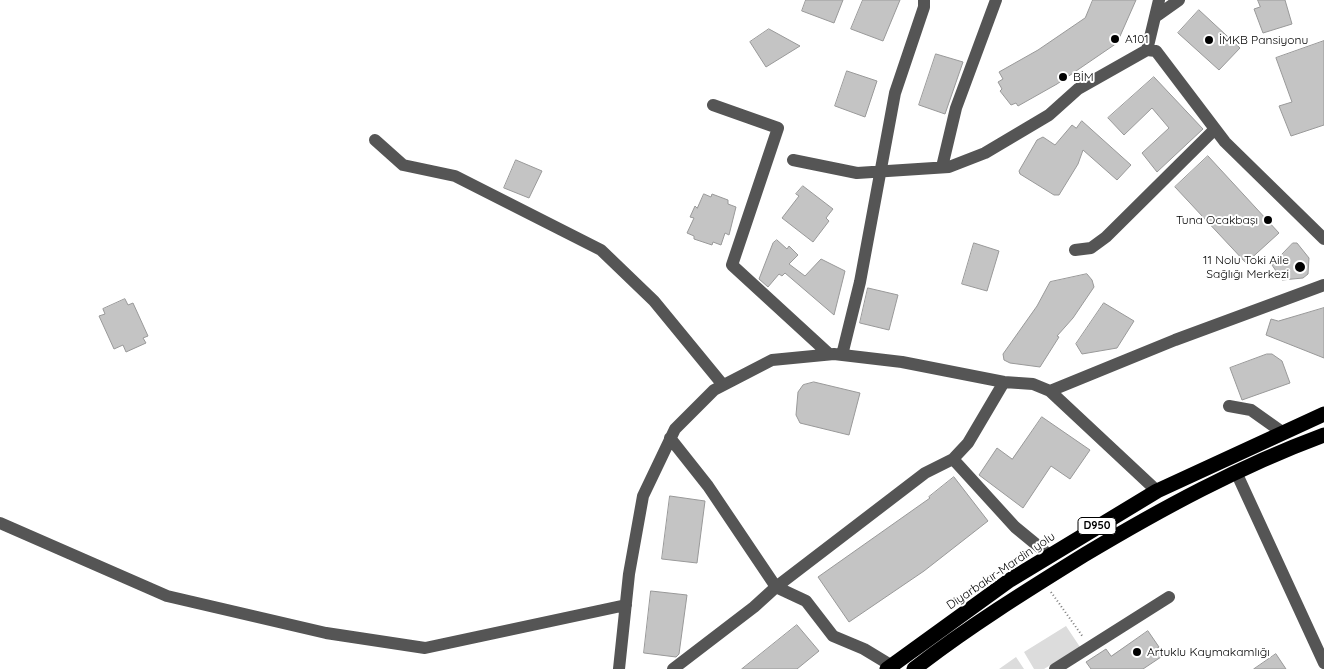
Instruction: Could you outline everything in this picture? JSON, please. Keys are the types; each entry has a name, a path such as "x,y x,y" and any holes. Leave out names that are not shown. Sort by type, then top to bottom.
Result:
{"highway":[{"name":"Diyarbakır-Mardin yolu","path":"890,667 1049,554 1157,491 1324,414"},
{"name":"D950","path":"914,669 988,616 1132,527 1236,472 1324,435"}],"street":[{"path":"836,355 860,282 895,93 924,7 924,0"},
{"path":"942,167 956,108 996,0"},
{"path":"1147,50 1159,0"},
{"path":"1155,17 1179,0"},
{"path":"793,160 857,173 942,167 985,153 1049,115 1078,88 1147,50 1156,51 1224,142 1324,240"},
{"path":"712,105 778,128 732,265 836,355"},
{"path":"1075,250 1090,248 1106,237 1215,128"},
{"path":"375,140 403,165 456,176 601,250 654,301 723,386"},
{"path":"1050,392 1185,337 1324,285"},
{"path":"618,669 629,574 643,496 670,438 675,429 714,390 772,360 836,355 902,362 1004,382 1033,384 1050,392 1157,491"},
{"path":"673,669 754,607 776,587 926,473 953,459 968,443 1004,382"},
{"path":"1229,406 1251,410 1282,432"},
{"path":"670,438 708,486 776,587 806,601 833,636 864,649 890,667"},
{"path":"953,459 1015,528 1049,554"},
{"path":"1236,472 1324,663"},
{"path":"0,523 167,596 326,633 425,648 626,605"},
{"path":"1054,669 1170,596"}],"path":[{"path":"1049,590 1090,646"}],"shaded area":[{"path":"1066,626 1080,647 1044,669 1034,669 1024,652"},
{"path":"1016,657 1024,669 999,669"}],"building":[{"path":"806,0 843,0 834,23 802,11"},
{"path":"863,0 900,0 883,41 851,29"},
{"path":"1093,0 1136,0 1117,43 1057,84 1018,106 1016,103 1011,105 1000,91 1002,89 998,82 1003,79 999,72 1038,50 1085,18"},
{"path":"1258,0 1285,0 1292,24 1263,33 1254,9 1260,7"},
{"name":"İMKB Pansiyonu","path":"1199,10 1240,48 1219,70 1178,33"},
{"path":"769,29 800,46 766,67 750,42"},
{"path":"1324,41 1324,125 1291,136 1279,106 1292,102 1276,58"},
{"path":"936,54 963,62 945,114 919,105"},
{"path":"847,71 877,81 865,117 835,106"},
{"path":"1154,77 1203,129 1157,172 1142,153 1169,128 1152,108 1124,135 1108,118"},
{"path":"1082,121 1131,165 1117,180 1083,150 1078,164 1059,195 1054,195 1020,174 1019,171 1037,140 1043,137 1055,145 1072,125 1076,128"},
{"path":"1208,156 1279,233 1246,263 1175,187"},
{"path":"516,160 542,171 529,198 504,188"},
{"path":"803,186 833,209 826,218 829,221 813,242 782,218 799,196 796,194"},
{"path":"704,194 711,197 712,194 728,200 728,204 736,207 729,235 725,233 721,245 713,242 712,245 694,239 694,236 687,233 694,218 690,217"},
{"path":"777,240 787,249 789,246 798,255 789,264 805,276 821,259 845,271 834,315 785,273 782,276 779,274 768,287 759,279 773,243"},
{"path":"974,243 999,251 987,291 962,284"},
{"path":"1293,243 1297,243 1309,258 1308,274 1303,278 1282,280 1272,265"},
{"path":"1087,274 1092,280 1094,287 1073,318 1057,336 1059,337 1040,367 1010,363 1004,360 1003,354 1037,306 1050,282"},
{"path":"868,288 898,295 889,330 860,323"},
{"path":"125,299 128,305 133,303 148,336 143,338 146,343 126,352 123,345 114,349 99,316 105,314 103,309"},
{"path":"1104,303 1134,321 1117,348 1082,354 1076,344"},
{"path":"1324,308 1324,358 1266,335 1271,319 1278,321"},
{"path":"1267,354 1272,354 1282,361 1290,383 1242,400 1230,368"},
{"path":"814,382 860,393 849,435 800,423 796,415 798,392 803,385"},
{"path":"1042,417 1090,450 1070,479 1051,466 1023,508 979,475 997,448 1012,459"},
{"path":"954,477 988,521 924,571 849,622 818,577 930,498"},
{"path":"670,496 705,501 697,563 662,559"},
{"path":"651,591 687,595 679,654 676,657 644,653"},
{"path":"797,625 819,651 797,669 742,669"},
{"name":"Artuklu Kaymakamlığı","path":"1148,631 1159,647 1156,649 1161,657 1143,669 1091,669 1086,662 1106,649 1111,656"},
{"path":"1276,654 1286,669 1254,669"}],"place":[{"name":"A101","path":"1115,39"},
{"name":"İMKB Pansiyonu","path":"1209,40"},
{"name":"BİM","path":"1063,77"},
{"name":"Tuna Ocakbaşı","path":"1268,220"},
{"name":"11 Nolu Toki Aile Sağlığı Merkezi","path":"1300,267"},
{"name":"Artuklu Kaymakamlığı","path":"1137,652"}]}
